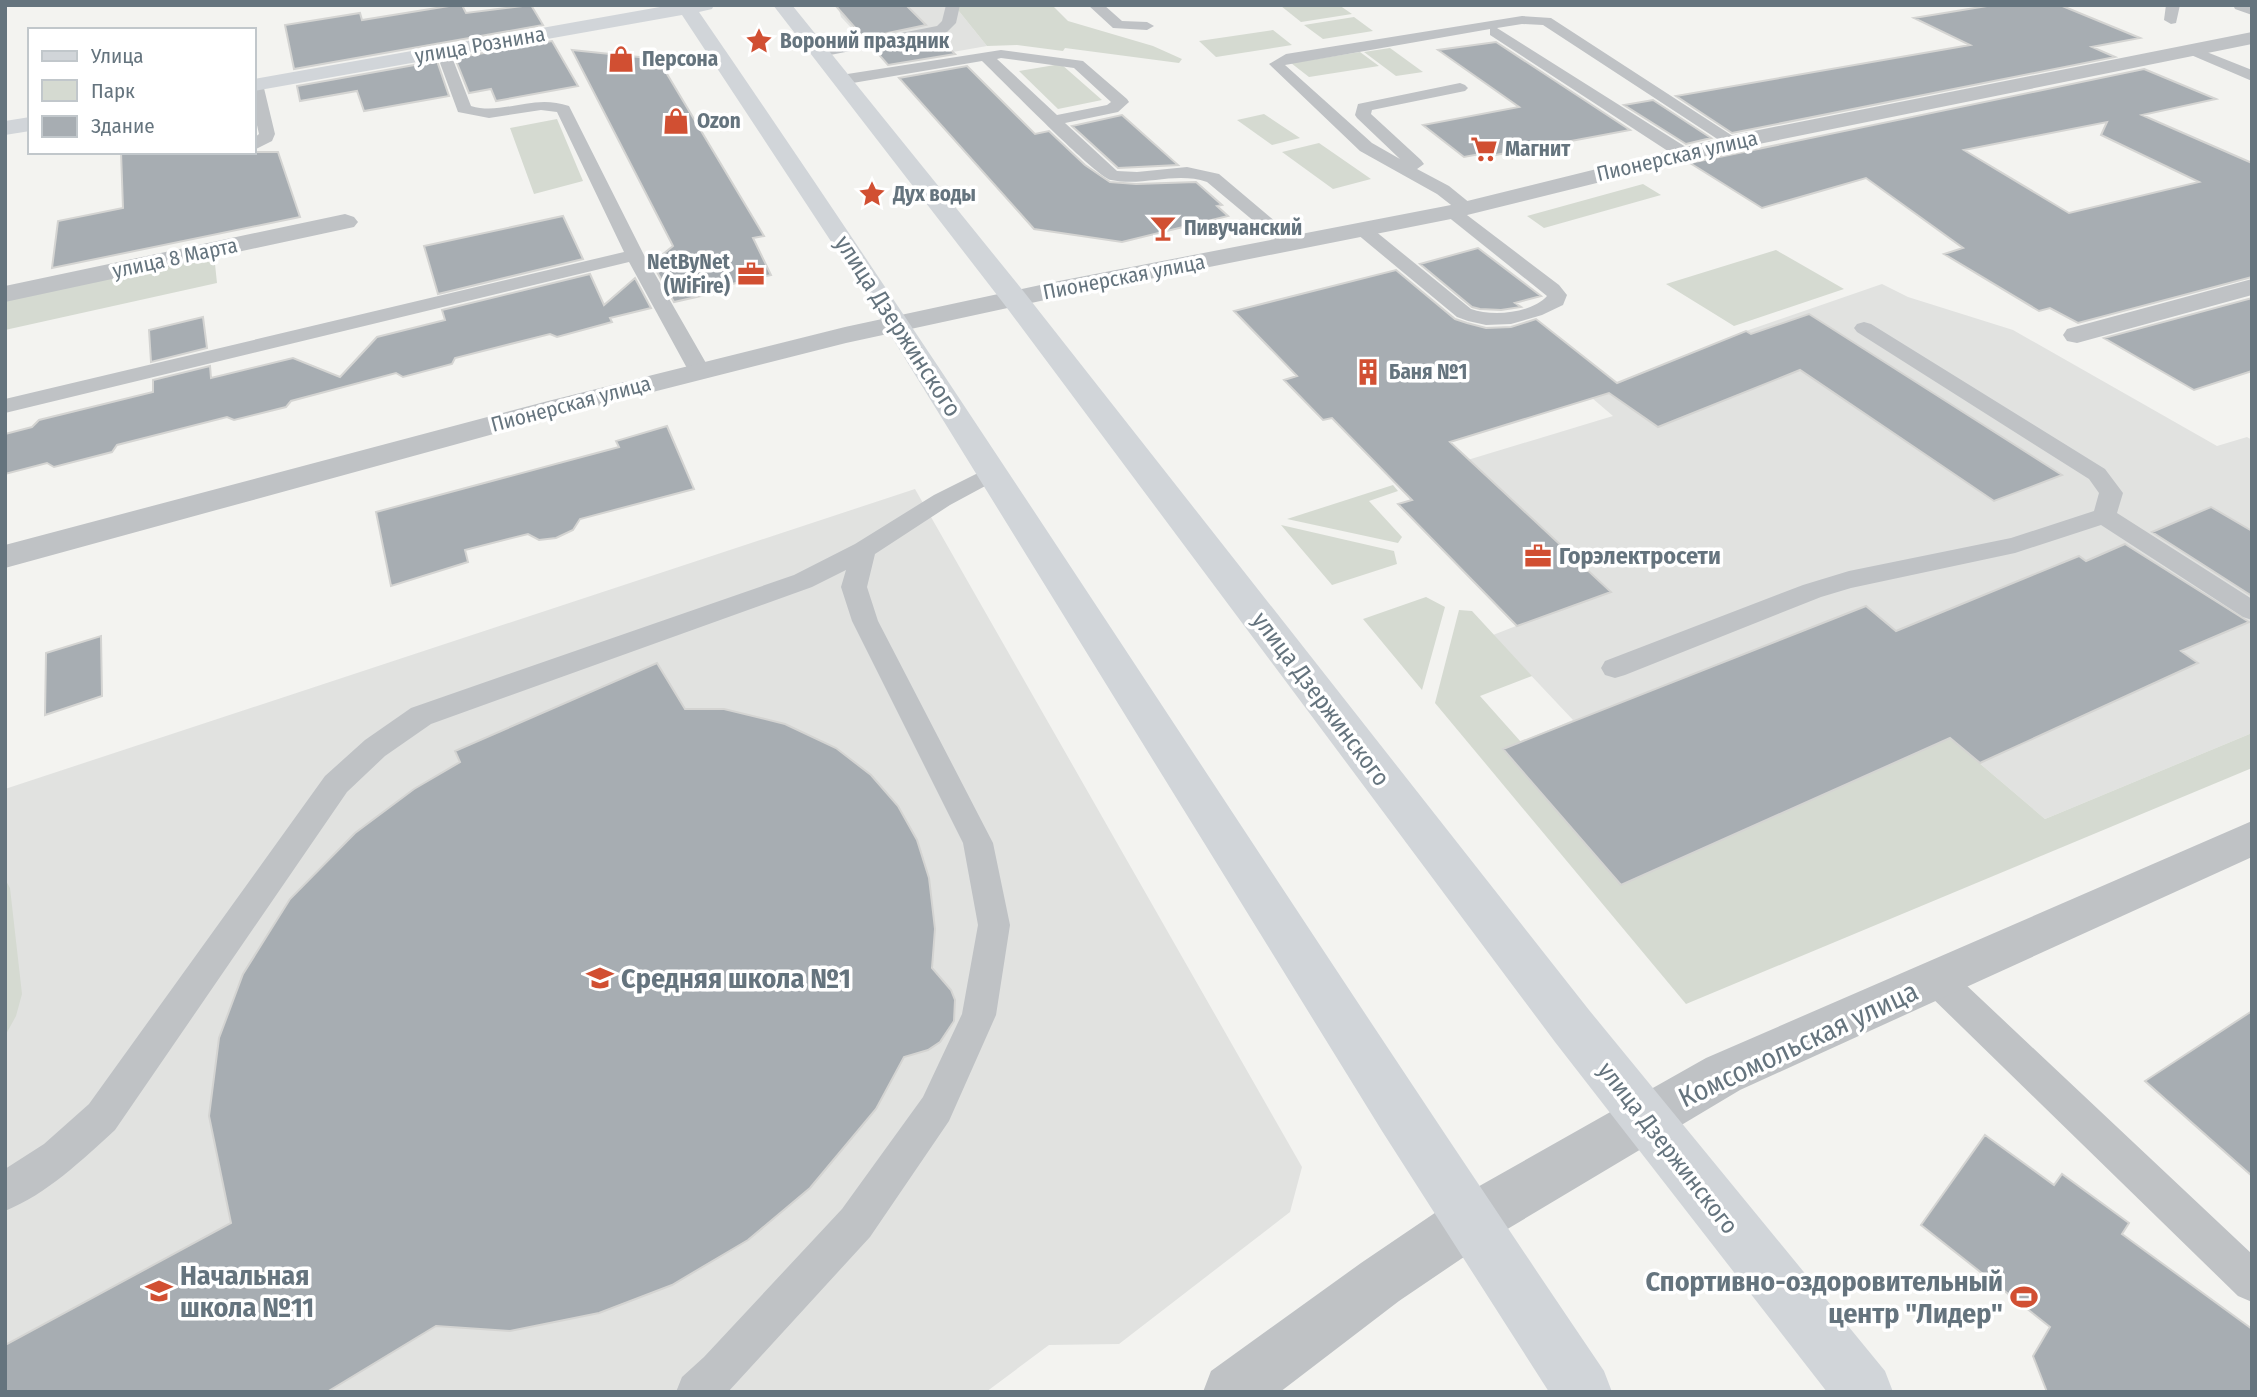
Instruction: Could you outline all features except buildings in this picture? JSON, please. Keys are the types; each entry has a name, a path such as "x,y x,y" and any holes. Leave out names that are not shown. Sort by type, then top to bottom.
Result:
{"main road":[{"name":"улица Рознина","path":"256,81 648,5"},
{"name":"улица Дзержинского","path":"782,5 1014,298 1644,1118 1864,1392"},
{"name":"улица Рознина","path":"256,81 443,52 693,6"},
{"name":"улица Дзержинского","path":"693,6 1470,1221 1583,1392"},
{"path":"5,116 28,112"},
{"path":"5,128 28,124"}],"street":[{"path":"2242,5 2252,9"},
{"name":"Пионерская улица","path":"5,557 699,370 897,323 1459,210 1683,153 2252,38"},
{"name":"улица 8 Марта","path":"5,294 345,222"},
{"path":"2077,335 2252,287"},
{"name":"Комсомольская улица","path":"1232,1392 1381,1282 1470,1221 1723,1074 2252,838"}],"lane":[{"path":"820,53 942,29 949,23 953,5"},
{"path":"1095,5 1118,25 1147,26"},
{"path":"1443,190 1366,147 1276,64 1286,58 1522,20 1546,22 1734,142"},
{"path":"1495,32 1683,153"},
{"path":"2189,49 2252,76"},
{"path":"443,52 464,109 471,112 502,113 550,104 563,109 635,255 699,370"},
{"path":"841,80 984,55 1073,62 1121,102 1112,109 1052,121"},
{"path":"984,55 1111,175 1135,178 1188,171 1213,178 1293,244"},
{"path":"1363,230 1464,313 1475,319 1501,319 1556,301 1557,295 1552,289 1459,210 1443,190 1362,111 1371,104 1460,88"},
{"path":"256,89 267,134 266,138 256,144"},
{"path":"5,406 635,255"},
{"path":"1615,668 1849,580 2015,545 2104,516 2112,499 2112,492 2097,474 1864,328"},
{"path":"5,1192 57,1157 102,1117 336,784 375,748 421,716 803,581 864,550 942,500 992,473"},
{"path":"2104,516 2252,611"},
{"path":"697,1392 856,1223 936,1109 979,1015 994,925 978,844 865,621 853,587 864,550"},
{"path":"1936,979 2252,1282"}],"shaded area":[{"path":"842,5 958,5 958,10 987,46 890,63 862,33 856,33 841,17 839,10"},
{"name":"Горэлектросети","path":"1882,284 1908,297 2013,330 2217,446 2247,437 2252,440 2252,733 2045,819 1950,738 1621,885 1503,749 1573,720 1493,635 1516,626 1398,504 1412,499 1395,482 1613,416 1592,398 1643,378 1638,374 1746,331"},
{"name":"Средняя школа №1","path":"915,489 1302,1167 1290,1212 1119,1344 1049,1345 986,1392 5,1392 5,789"}],"green space":[{"path":"958,5 1052,5 1068,21 1153,46 1182,59 1179,63 1065,48 1063,51 1017,45 987,46 958,10"},
{"path":"1339,5 1352,14 1301,22 1281,6"},
{"path":"1354,17 1373,31 1323,39 1304,25"},
{"path":"1273,30 1292,45 1216,57 1199,41"},
{"path":"1390,48 1423,72 1396,76 1364,52"},
{"path":"1360,52 1379,66 1309,77 1291,63"},
{"path":"1061,64 1102,100 1058,109 1019,71"},
{"path":"1264,114 1300,138 1272,145 1237,120"},
{"path":"557,119 583,181 534,194 510,128"},
{"path":"1319,143 1371,179 1333,189 1282,152"},
{"path":"1643,184 1661,195 1544,228 1527,216"},
{"path":"1776,250 1844,289 1734,326 1666,284"},
{"path":"214,255 217,283 5,330 5,300"},
{"path":"1393,485 1398,491 1369,501 1402,537 1398,543 1287,519"},
{"path":"1281,525 1394,551 1397,564 1332,585"},
{"path":"1426,597 1445,607 1422,690 1363,619"},
{"path":"1459,610 1472,611 1532,676 1480,696 1521,742 1504,750 1621,885 1950,738 2045,819 2252,733 2252,768 1686,1004 1435,703"},
{"path":"5,879 10,888 22,994 16,1016 5,1036"}],"place":[{"name":"Вороний праздник","path":"759,41"},
{"name":"Персона","path":"621,59"},
{"name":"Ozon","path":"676,121"},
{"name":"Магнит","path":"1484,149"},
{"name":"Дух воды","path":"872,194"},
{"name":"Пивучанский","path":"1163,228"},
{"name":"NetByNet (WiFire)","path":"751,274"},
{"name":"Баня №1","path":"1368,372"},
{"name":"Горэлектросети","path":"1538,556"},
{"name":"Средняя школа №1","path":"600,978"},
{"name":"Начальная школа №11","path":"159,1291"},
{"name":"Спортивно-оздоровительный центр \"Лидер\"","path":"2024,1297"}]}
